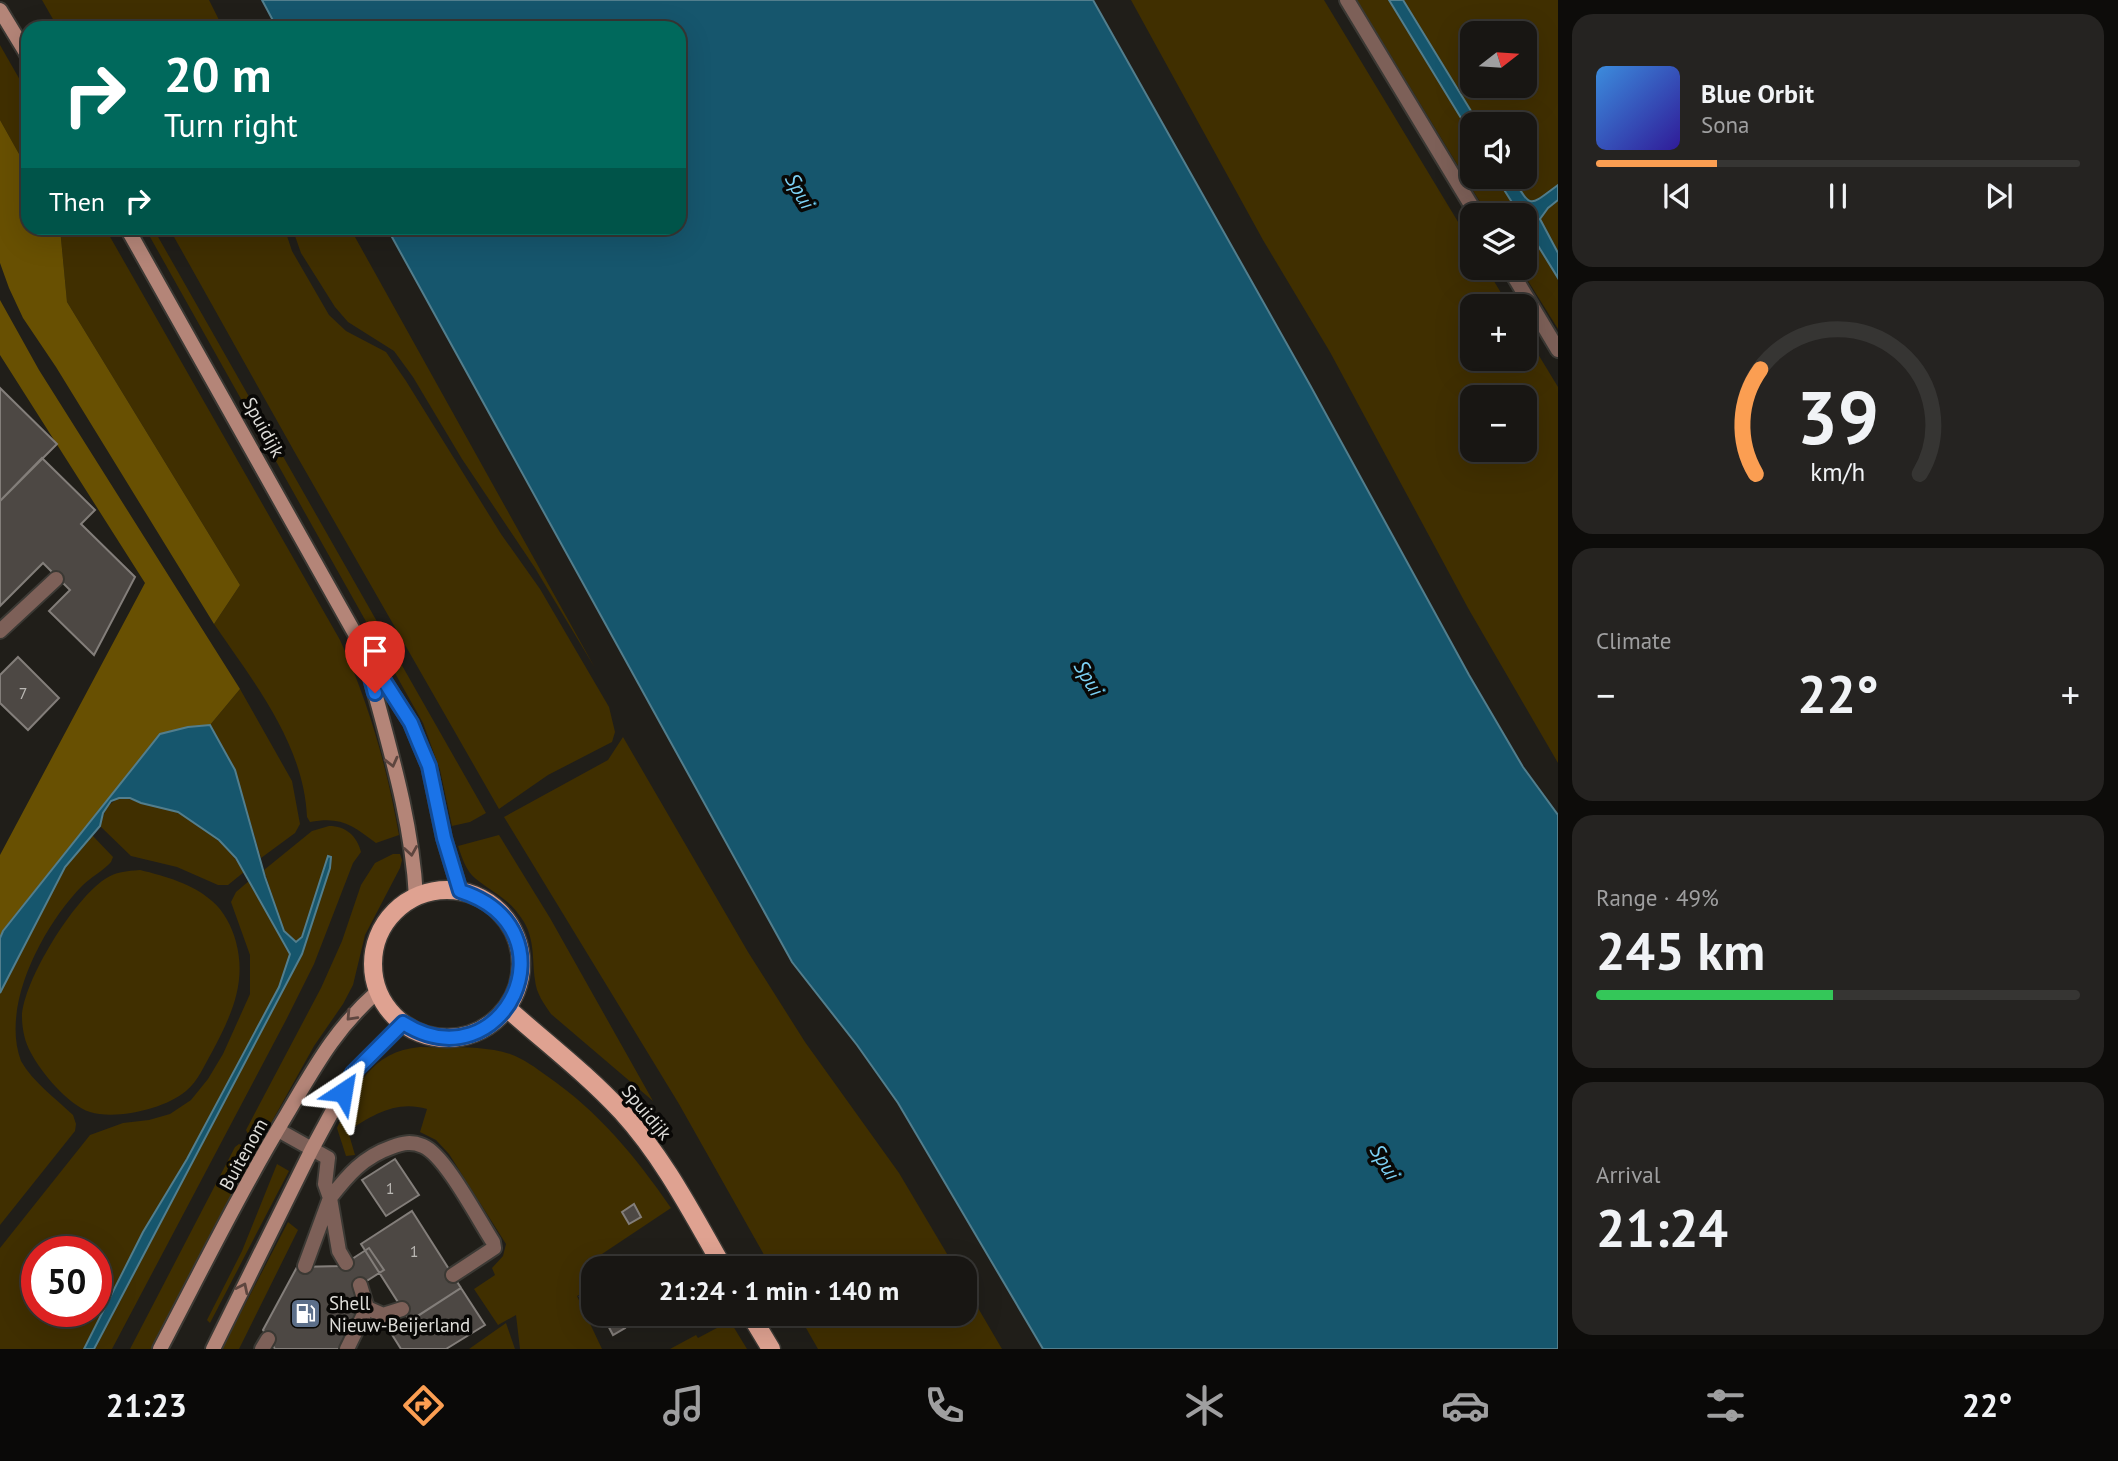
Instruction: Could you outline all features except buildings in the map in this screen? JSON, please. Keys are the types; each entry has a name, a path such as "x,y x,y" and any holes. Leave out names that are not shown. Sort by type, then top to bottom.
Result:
{"main road":[{"path":"0,10 21,44"},
{"name":"Spuidijk","path":"131,235 363,648 411,723 429,766 444,838 460,891"},
{"name":"Spuidijk","path":"363,648 403,805 413,864 415,897"},
{"path":"445,890 460,891 478,897 494,907 507,920 521,955 521,974 516,992 495,1021 466,1036 433,1037 403,1023 388,1009 379,991 374,964 379,937 394,914 415,897 445,890"},
{"name":"Buitenom","path":"160,1349 278,1130 339,1030 354,1012 379,991"},
{"name":"Spuidijk","path":"507,1008 624,1114 675,1185 716,1256"},
{"path":"213,1349 312,1149 353,1073 403,1023"},
{"path":"757,1326 771,1349"}],"street":[{"path":"1347,0 1470,203"},
{"path":"1516,280 1558,350"},
{"path":"0,631 56,579"},
{"path":"278,1130 328,1158 325,1184 339,1251 346,1263"},
{"path":"305,1266 330,1198 352,1169 384,1149 407,1142 425,1146 442,1161 493,1242 494,1248 453,1275"},
{"path":"347,1349 367,1308 360,1285"},
{"path":"367,1308 383,1315 402,1309"}],"shaded area":[{"path":"42,0 209,0 220,21 54,21"},
{"path":"1131,0 1324,0 1460,225 1460,280 1493,280 1502,294 1460,294 1460,371 1537,371 1537,352 1558,387 1558,763 1468,608 1330,352 1263,240"},
{"path":"1357,0 1389,0 1460,116 1460,169"},
{"path":"1403,0 1558,0 1558,185 1536,201 1523,195 1519,189 1537,189 1537,112 1472,112 1463,98 1537,98 1537,21 1460,21 1460,93"},
{"path":"0,45 21,82 21,158 0,120"},
{"path":"0,120 21,158 21,235 61,235 67,302 240,585 214,624 23,318 0,263"},
{"path":"1472,189 1504,189 1512,203 1481,203"},
{"path":"1558,200 1558,253 1540,219"},
{"path":"61,235 109,235 340,640 360,687 376,736 399,835 376,843 360,831 338,821 310,822 297,764 287,739 260,691 214,624 240,585 67,302"},
{"path":"149,235 157,235 486,813 470,822 452,826 440,770 423,723"},
{"path":"173,235 287,235 292,251 329,315 346,331 386,352 501,534 540,589 609,707 615,732 612,742 548,775 499,809"},
{"path":"354,235 595,668 535,568 462,459 413,377 394,351 348,322 335,307 301,253 295,236"},
{"path":"1537,244 1558,278 1558,329 1527,280 1537,280"},
{"path":"0,300 39,370 240,689 210,725 160,734 3,930 0,938 0,855 145,583 0,355"},
{"path":"240,689 292,781 300,824 295,833 261,858 235,770 210,725"},
{"path":"623,737 748,952 805,1042 899,1173 948,1256 765,1256 679,1104 504,817 608,760"},
{"path":"119,798 171,810 187,818 224,846 244,872 228,885 218,885 177,867 131,856 100,826 106,810"},
{"path":"329,826 341,828 357,841 361,852 353,863 314,964 112,1349 94,1349 106,1327 112,1327 112,1315 302,954 330,868 312,905 302,937 296,942 284,931 264,870 312,831"},
{"path":"92,835 113,857 111,862 82,886 53,922 29,967 16,1016 16,1039 21,1061 38,1083 73,1115 75,1131 0,1225 0,993 65,867"},
{"path":"499,835 550,918 653,1101 551,1014 543,1002 536,985 528,929 507,902 473,876 458,846"},
{"path":"393,854 400,854 400,868 365,935 353,985 314,1046 261,1141 249,1136 246,1130 321,988 342,941 361,885 375,863"},
{"path":"140,870 187,885 212,901 220,910 230,925 236,942 240,971 238,985 231,1012 219,1039 197,1078 186,1091 166,1103 140,1111 113,1115 90,1112 64,1095 36,1061 23,1031 25,1002 31,983 52,942 79,904 109,877 121,872"},
{"path":"249,881 290,954 279,987 187,1159 143,1232 112,1293 112,1236 21,1236 21,1327 95,1327 84,1349 0,1349 0,1248 90,1135 123,1123 170,1114 191,1100 223,1054 250,994 250,955 231,902 236,892"},
{"path":"420,1047 489,1049 520,1058 583,1104 630,1153 671,1208 599,1256 581,1256 581,1294 577,1296 581,1304 581,1326 591,1326 602,1349 520,1349 516,1315 498,1325 474,1289 495,1275 492,1268 503,1256 506,1244 449,1154 436,1140 420,1132 427,1109 405,1106 395,1108 348,1131 355,1155 346,1156 337,1128 351,1099 358,1086 377,1064 403,1050"},
{"path":"239,1144 255,1152 152,1349 130,1349 235,1147"},
{"path":"277,1164 289,1171 210,1323 207,1320 242,1251"},
{"path":"288,1222 298,1230 239,1349 222,1349"},
{"path":"977,1306 1002,1349 818,1349 805,1326 977,1326"},
{"path":"506,1323 515,1349 469,1349"},
{"path":"721,1326 733,1326 747,1349 670,1349 696,1335 698,1338"}],"water":[{"name":"Spui","path":"262,0 1093,0 1310,385 1469,675 1523,767 1558,815 1558,1349 1043,1349 898,1103 792,962 391,235 686,235 686,21 273,21"},
{"path":"1389,0 1403,0 1460,93 1460,98 1463,98 1472,112 1460,112 1460,116"},
{"path":"1558,185 1558,200 1540,219 1558,253 1558,278 1537,244 1537,203 1512,203 1504,189 1519,189 1527,199 1536,201"},
{"path":"210,725 235,770 265,877 284,931 296,942 302,937 328,856 331,857 330,868 302,954 112,1315 112,1293 143,1232 187,1159 279,987 290,954 236,858 219,840 178,812 130,798 111,801 103,813 100,826 65,867 0,993 0,938 160,734"},
{"path":"95,1327 106,1327 94,1349 84,1349"}],"place":[{"name":"Shell Nieuw-Beijerland","path":"306,1314"}],"route":[{"path":"343,1092 353,1073 365,1059 403,1023 433,1037 450,1038 466,1036 495,1021 516,992 521,974 521,955 507,920 494,907 478,897 460,891 444,838 429,766 411,723 363,648 375,693"}]}
